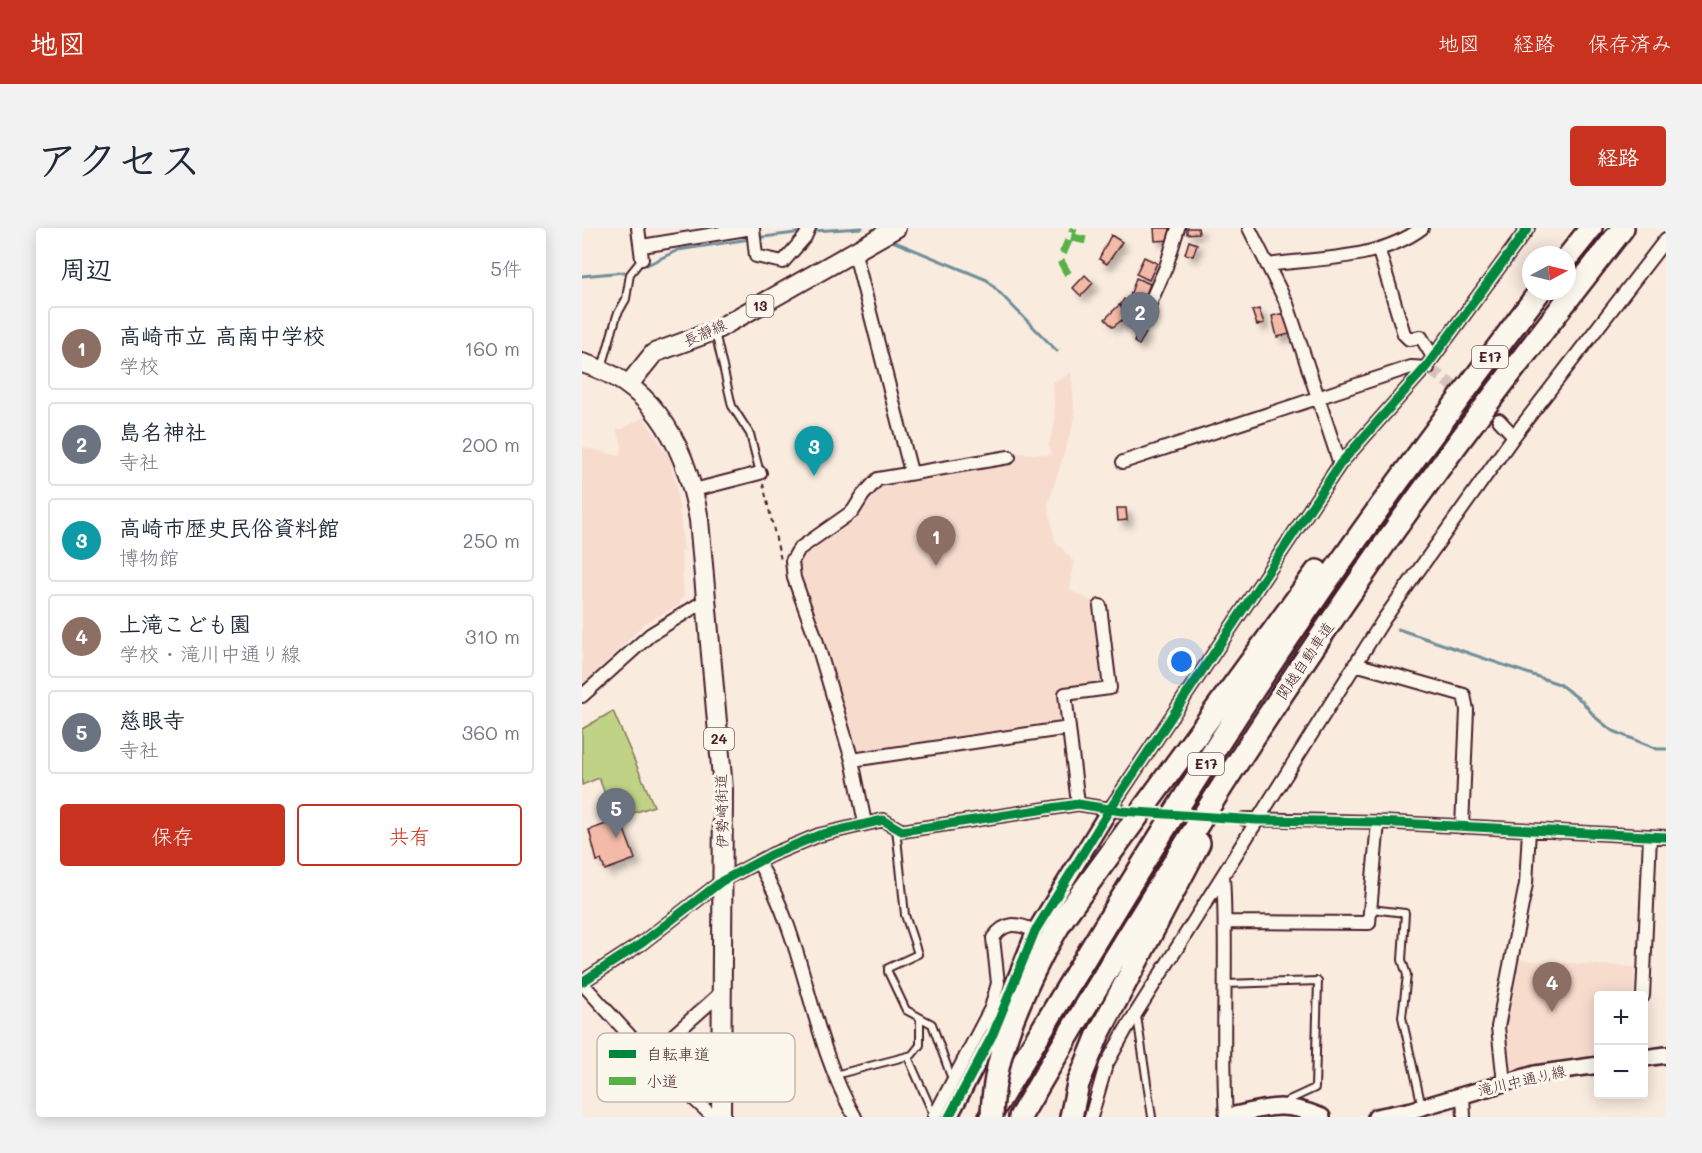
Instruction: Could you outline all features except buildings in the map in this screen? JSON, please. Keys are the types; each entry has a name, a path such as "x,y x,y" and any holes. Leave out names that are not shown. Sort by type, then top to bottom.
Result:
{"highway":[{"path":"1576,247 1591,228"},
{"name":"関越自動車道","path":"1020,1117 1176,856 1370,564 1463,435 1623,228"},
{"name":"関越自動車道","path":"991,1117 1167,824 1308,609 1440,423 1533,300"},
{"path":"991,1117 996,1079 1010,1023 1043,953 1064,917 1336,545 1440,423"},
{"path":"1071,1117 1078,1084 1098,1035 1269,713"}],"main road":[{"name":"長瀞線","path":"628,384 654,354 714,331 896,228"},
{"path":"582,363 602,369 628,384"},
{"name":"伊勢崎街道","path":"628,384 668,429 682,453 694,490 723,789 723,1033"}],"street":[{"path":"638,228 642,259"},
{"path":"642,246 752,228 756,256 783,262 806,237 809,228"},
{"path":"1148,308 1166,267 1178,228"},
{"path":"1249,228 1287,304 1316,398 1340,464"},
{"path":"1267,265 1379,251 1410,237 1422,228"},
{"path":"940,1116 993,1034 1035,931 1340,464 1430,365 1528,228"},
{"path":"1091,1117 1106,1065 1223,875 1250,819 1384,619 1514,436 1666,239"},
{"path":"854,250 911,472"},
{"path":"1379,251 1404,334 1409,339 1421,337 1430,365"},
{"path":"1123,462 1411,367 1430,365"},
{"path":"1499,420 1514,436"},
{"path":"865,823 852,760 815,636 794,578 792,561 799,549 854,511 862,495 878,479 1009,458"},
{"path":"694,490 760,473"},
{"path":"582,696 651,634 706,600"},
{"path":"1078,804 1065,694 1110,688 1100,606"},
{"path":"1355,664 1464,694 1467,710 1462,827"},
{"path":"852,760 1070,728"},
{"path":"629,1033 584,979 642,944 722,881 758,862 819,835 883,820 902,831 1078,804 1115,810"},
{"path":"1250,819 1378,822 1666,837"},
{"path":"1226,922 1369,923 1378,822"},
{"path":"1504,1083 1498,1027 1526,884 1529,830"},
{"path":"1643,991 1650,836"},
{"path":"758,862 776,890 835,1075 855,1117"},
{"path":"1223,875 1226,922 1222,1053 1226,1117 1285,1105 1298,1107 1322,1117"},
{"path":"940,1116 956,1078 983,1027 998,983 993,938 1003,927 1010,924 1018,924 1035,931"},
{"path":"676,1033 723,991"},
{"path":"1648,1057 1666,1055"},
{"name":"滝川中通り線","path":"1376,1117 1422,1107 1535,1074 1594,1066"},
{"path":"1463,1095 1464,1117"},
{"path":"697,1102 710,1114 722,1116"}],"lane":[{"path":"602,369 617,315 626,299 630,274 642,259"},
{"path":"714,331 732,406 750,434 760,473"},
{"path":"896,827 902,896 908,930 918,954 888,968 888,972 906,1010 932,1024 951,1074 956,1078"},
{"path":"1370,909 1405,913 1402,960 1407,975 1402,1017 1422,1107"},
{"path":"1225,984 1318,981 1315,1088 1289,1100 1285,1105"},
{"path":"1137,1012 1152,1117"},
{"path":"835,1075 908,1057 918,1050 920,1045 920,1019"},
{"path":"908,1057 931,1109 940,1116"}],"path":[{"path":"760,473 777,548"}],"shaded area":[{"path":"1071,372 1075,418 1048,505 1055,541 1074,562 1070,590 1096,603 1104,685 1061,690 1063,721 1059,726 862,753 854,747 827,650 797,570 798,560 859,517 876,486 1015,461 1018,453 1052,455 1049,444 1055,422 1053,381 1062,379"},
{"path":"643,417 669,456 676,483 684,550 681,551 684,595 679,605 645,623 582,687 582,447 620,456 622,445 616,429 623,429"},
{"path":"1516,960 1635,967 1634,991 1594,991 1594,1057 1542,1065 1507,1074 1501,1028"}],"green space":[{"path":"613,711 654,806 607,822 600,806 608,802 599,778 582,785 582,729"}],"waterway":[{"path":"813,231 862,228"},
{"path":"756,238 803,232"},
{"path":"647,265 678,250 750,239"},
{"path":"890,240 987,280 1057,351"},
{"path":"582,276 624,272"},
{"path":"1398,629 1559,684 1582,701 1595,717 1611,730 1657,749 1666,749"}],"tunnel":[{"path":"1431,370 1489,412"},
{"path":"1121,811 1244,819"}],"marked path":[{"path":"1068,274 1060,260 1074,228"},
{"path":"1071,237 1093,242"}],"cycle path":[{"path":"949,1117 993,1034 1035,931 1110,809 1340,464 1426,367 1528,228"},
{"path":"582,982 642,943 722,881 771,855 819,835 883,820 902,831 1078,804 1121,811 1257,820 1378,822 1666,837"}],"place":[{"name":"島名神社","path":"1140,342"},
{"name":"高崎市歴史民俗資料館","path":"814,476"},
{"name":"高崎市立 高南中学校","path":"936,566"},
{"name":"慈眼寺","path":"616,838"},
{"name":"上滝こども園","path":"1552,1012"}]}
